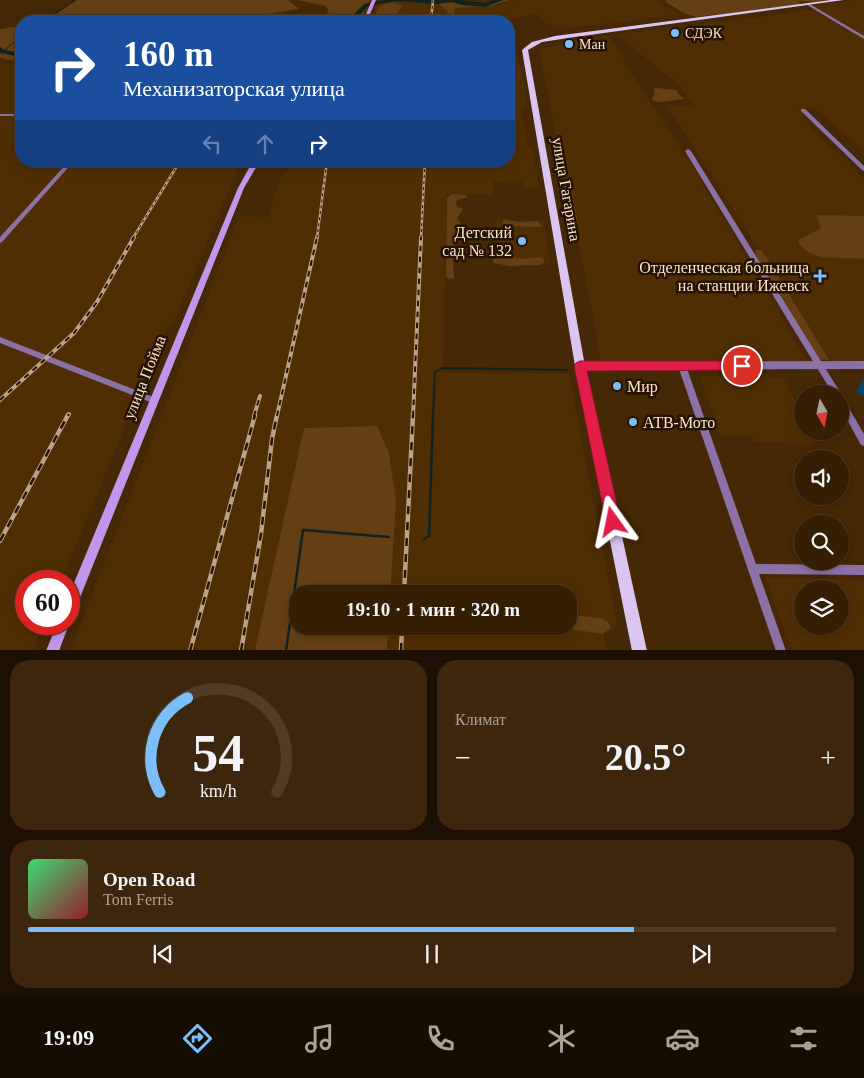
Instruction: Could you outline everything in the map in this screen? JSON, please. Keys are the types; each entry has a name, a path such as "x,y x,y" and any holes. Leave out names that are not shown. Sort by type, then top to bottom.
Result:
{"main road":[{"name":"улица Гагарина","path":"640,650 580,366 525,49 535,43 590,33 842,0"},
{"path":"368,15 374,1"},
{"name":"улица Пойма","path":"80,583 240,188 253,167"},
{"path":"52,650 58,635"}],"street":[{"path":"808,4 864,38"},
{"path":"803,110 818,127 864,169"},
{"path":"0,115 15,115"},
{"path":"688,151 832,385"},
{"path":"0,242 67,167"},
{"path":"0,340 154,400"},
{"path":"580,366 864,365"},
{"path":"682,366 782,650"},
{"path":"849,416 864,442"},
{"path":"753,569 864,570"}],"shaded area":[{"path":"77,0 288,0 299,9 262,15 54,15"},
{"path":"297,0 370,0 363,15 322,15 329,13 326,6"},
{"path":"379,0 457,0 456,8 493,6 514,0 655,0 681,15 562,29 549,25 536,14 515,19 515,15 373,15"},
{"path":"510,0 491,6 455,8 454,15 447,15 447,11 439,4 487,5"},
{"path":"666,0 830,0 798,1 800,3 798,5 696,17 686,14 665,2"},
{"path":"864,0 864,151 815,108 799,109 806,116 803,118 833,151 837,151 864,179 864,361 830,362 667,106 693,106 674,78 671,79 617,34 673,27 686,36 706,34 694,25 817,9 812,6"},
{"path":"393,2 402,6 396,15 376,15 381,6"},
{"path":"15,27 15,61 0,58 0,29"},
{"path":"609,35 691,164 807,361 600,362 595,327 539,49"},
{"path":"515,53 518,54 528,106 521,110 528,146 532,147 539,188 523,188 522,181 493,181 493,195 447,194 443,372 569,374 618,628 603,628 606,650 70,650 76,635 80,635 80,625 239,216 269,217 279,181 289,167 515,167"},
{"path":"0,63 15,64 15,167 239,167 174,322 166,328 142,385 133,399 129,410 131,413 66,570 15,570 15,635 39,635 33,650 0,650"},
{"path":"654,89 677,90 678,94 685,99 653,101"},
{"path":"567,182 571,185 578,224 575,230 570,229 568,226 562,185"},
{"path":"451,194 467,195 466,198 458,199 456,202 457,206 463,209 457,218 461,225 466,226 468,229 467,238 453,243 463,253 453,260 454,278 449,279 446,277 447,198"},
{"path":"816,216 864,216 864,259 828,258 805,250 799,243 799,240 821,228"},
{"path":"506,219 517,222 538,221 542,227 508,226 503,224 502,221"},
{"name":"Детский сад № 132","path":"496,221 544,222 550,263 510,263 499,261"},
{"path":"755,249 761,250 767,258 829,360 819,359 756,255"},
{"path":"507,255 521,259 539,257 544,259 544,263 540,265 510,266 493,263 493,259"},
{"path":"700,376 784,378 794,400 794,440 813,440 815,444 754,442 752,436 721,436"},
{"path":"377,426 389,453 396,502 391,585 289,585 289,635 388,635 387,650 255,650 304,428"},
{"path":"765,577 864,580 864,650 792,650"},
{"path":"577,616 602,618 610,624 610,629 603,634 577,630"}],"waterway":[{"path":"53,15 75,0"},
{"path":"357,15 366,5 394,0"},
{"path":"397,0 436,2 453,0 461,3 485,5 500,0"},
{"path":"2,52 15,42"},
{"path":"0,49 2,52 15,54"},
{"path":"433,416 435,372 442,368 567,370"},
{"path":"424,539 429,536 433,415"},
{"path":"286,650 303,530 389,537"}],"railway":[{"path":"432,15 433,0"},
{"path":"133,238 176,167"},
{"path":"317,238 326,167"},
{"path":"421,238 425,167"},
{"path":"0,400 74,333 97,302 134,237"},
{"path":"277,416 317,237"},
{"path":"413,416 421,237"},
{"path":"254,416 260,396"},
{"path":"0,541 68,415"},
{"path":"190,650 255,415"},
{"path":"241,650 261,534 272,439 277,415"},
{"path":"404,585 413,415"},
{"path":"401,650 402,635"}],"place":[{"name":"СДЭК","path":"675,33"},
{"name":"Ман","path":"569,44"},
{"name":"Детский сад № 132","path":"522,241"},
{"name":"Отделенческая больница на станции Ижевск","path":"820,276"},
{"name":"Мир","path":"617,386"},
{"name":"АТВ-Мото","path":"633,422"}],"route":[{"path":"613,522 580,366 742,366"}]}
